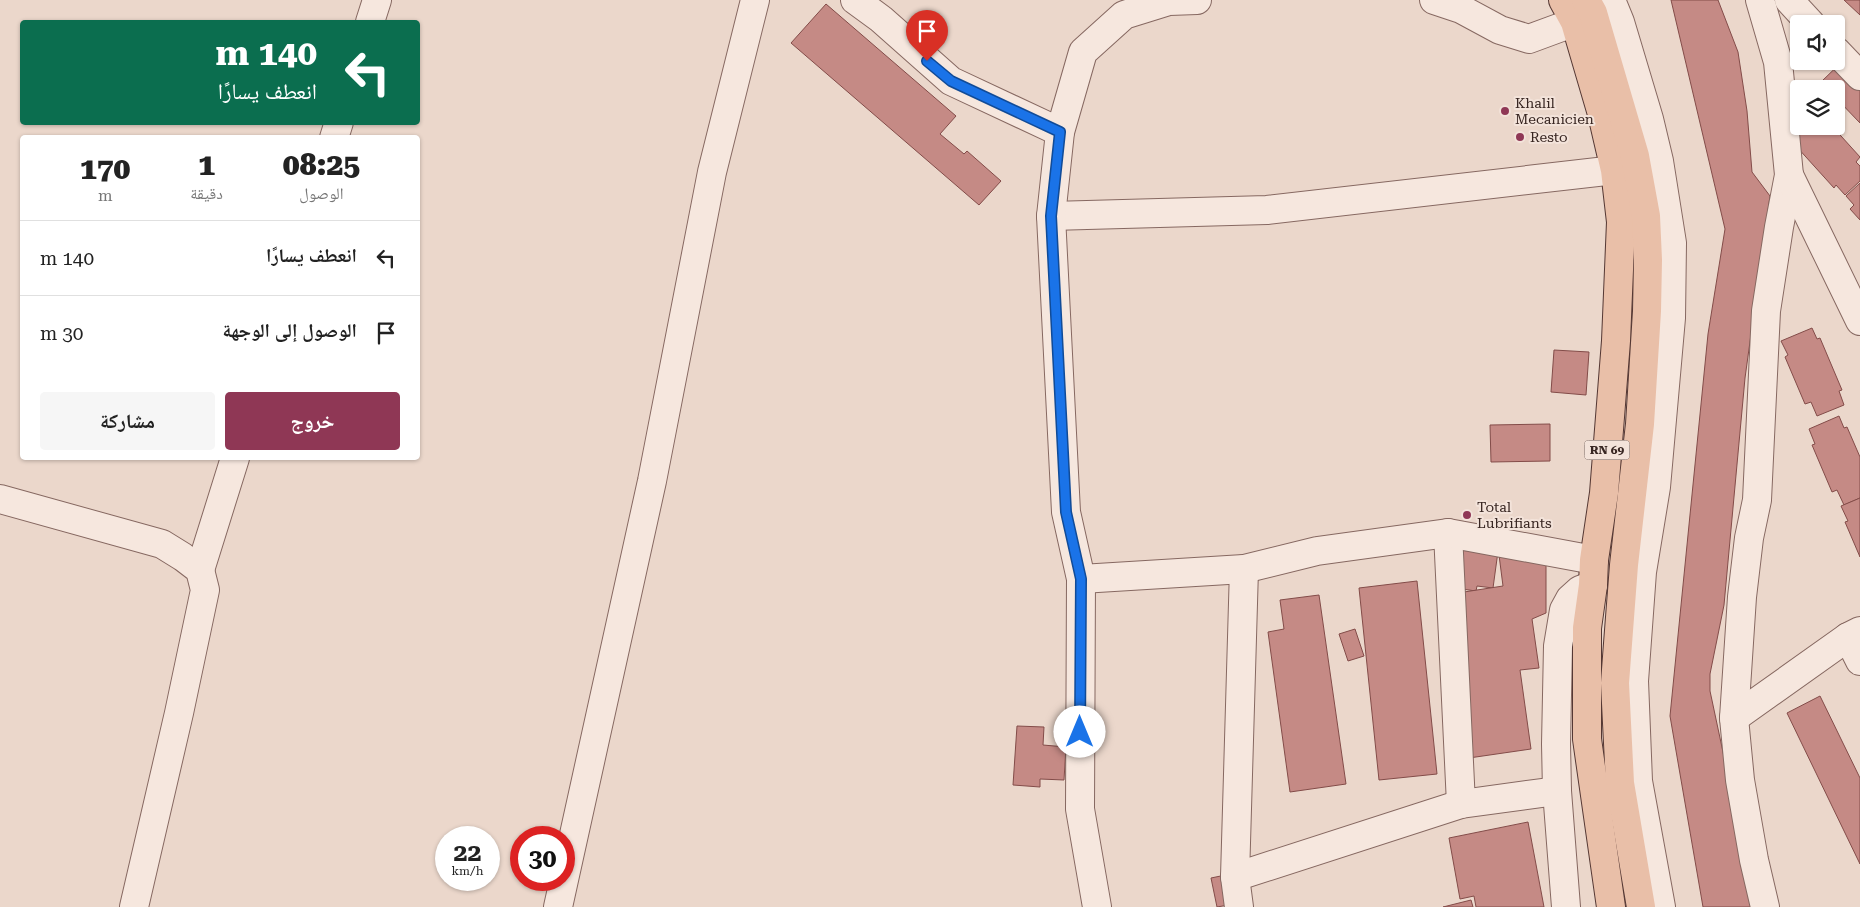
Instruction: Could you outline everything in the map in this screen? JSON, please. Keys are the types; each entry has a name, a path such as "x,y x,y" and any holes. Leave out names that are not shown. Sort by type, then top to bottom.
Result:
{"main road":[{"name":"RN 69","path":"1585,7 1602,114 1615,170 1621,222 1617,324 1604,493 1587,628 1588,739 1611,907"},
{"path":"1585,7 1635,156 1646,216 1648,260 1647,311 1641,414 1624,565 1615,683 1620,783 1641,907"}],"street":[{"path":"371,20 377,0"},
{"path":"558,907 652,480 712,172 755,0"},
{"path":"855,0 881,19 951,81 1060,132"},
{"path":"1097,907 1080,809 1081,579 1066,512 1051,216 1060,132 1083,52 1124,15 1169,1 1197,0"},
{"path":"1434,0 1461,9 1500,30 1528,39 1585,7 1628,48 1649,119 1669,218 1672,243 1671,318 1656,487 1642,572 1634,681 1638,782 1661,907"},
{"path":"1760,0 1778,62 1789,175 1766,311 1757,500 1749,538 1741,613 1734,718 1740,780 1754,860 1765,907"},
{"path":"1789,0 1803,15"},
{"path":"1845,60 1860,76"},
{"path":"1051,216 1267,210 1615,170"},
{"path":"1789,175 1860,320"},
{"path":"134,907 205,590 200,570 234,460"},
{"path":"0,499 162,544 200,570"},
{"path":"1081,579 1244,569 1317,550 1448,533 1593,572 1580,590 1570,598 1564,610 1560,626 1557,666 1557,791 1566,907"},
{"path":"1448,533 1460,804"},
{"path":"1239,907 1235,878 1244,569"},
{"path":"1734,718 1854,634 1860,661"},
{"path":"1235,878 1460,804 1557,791"}],"building":[{"path":"1671,0 1718,0 1738,52 1747,111 1752,172 1770,196 1745,378 1724,605 1710,674 1710,691 1756,907 1703,907 1670,716 1708,334 1725,229"},
{"path":"1844,0 1860,0 1860,15"},
{"path":"826,4 956,116 940,134 964,154 967,151 1001,181 979,205 791,43"},
{"path":"1853,51 1860,58 1860,123 1845,107 1845,80 1823,80 1833,70 1845,70 1845,59"},
{"path":"1791,135 1840,135 1860,157 1856,162 1860,166 1860,181 1845,195 1836,185 1834,188 1796,146"},
{"path":"1860,183 1860,220 1850,209 1854,205 1846,196"},
{"path":"1812,328 1817,339 1820,338 1842,390 1839,391 1844,405 1817,416 1811,402 1805,404 1785,357 1788,355 1781,341"},
{"path":"1554,350 1589,352 1586,395 1551,392"},
{"path":"1839,416 1844,428 1847,427 1860,457 1860,498 1844,505 1837,490 1832,492 1812,445 1815,444 1809,429"},
{"path":"1550,424 1550,461 1491,462 1490,425"},
{"path":"1860,498 1860,557 1845,522 1848,521 1841,506"},
{"path":"1455,538 1499,544 1493,588 1477,586 1476,591 1448,587"},
{"path":"1499,555 1546,555 1546,613 1532,619 1539,668 1520,670 1531,749 1462,759 1438,596 1503,586"},
{"path":"1417,581 1437,774 1379,780 1359,588"},
{"path":"1319,595 1346,784 1290,792 1268,632 1284,629 1280,600"},
{"path":"1355,629 1364,656 1348,661 1339,634"},
{"path":"1820,696 1860,778 1860,864 1787,713"},
{"path":"1017,726 1044,727 1043,745 1066,747 1064,780 1040,779 1040,787 1013,785"},
{"path":"1528,822 1544,907 1476,907 1474,896 1460,899 1449,838"},
{"path":"1240,872 1246,902 1217,907 1211,878"},
{"path":"1471,900 1473,907 1443,907"}],"place":[{"name":"Khalil Mecanicien","path":"1505,111"},
{"name":"Resto","path":"1520,137"},
{"name":"Total Lubrifiants","path":"1467,515"}],"route":[{"path":"927,61 951,81 1060,132 1051,216 1066,512 1081,579 1080,732"}]}
